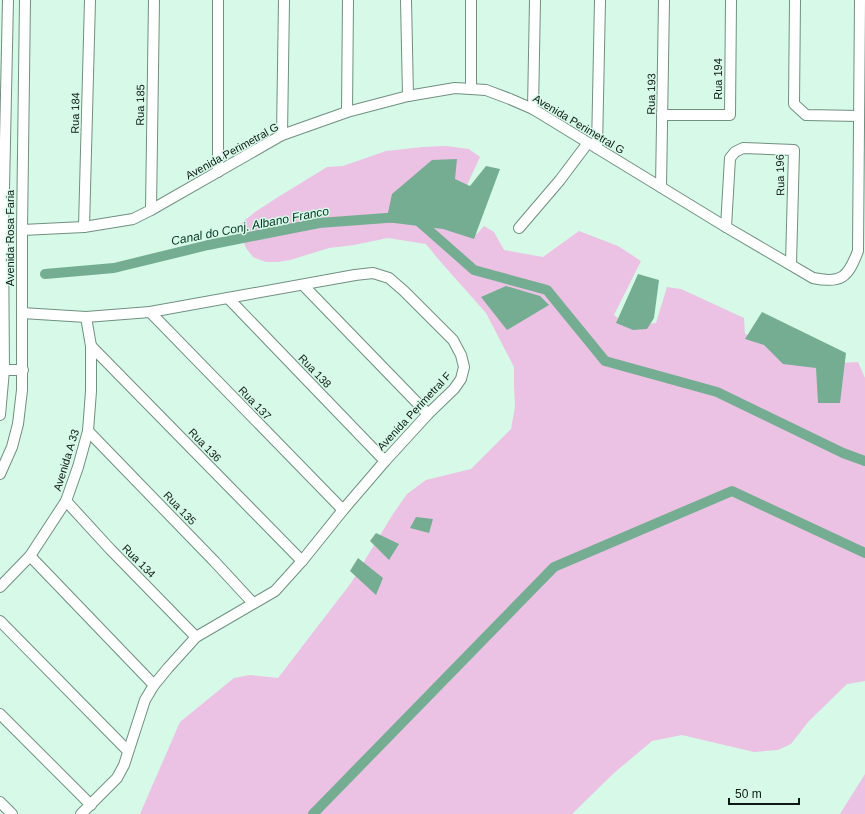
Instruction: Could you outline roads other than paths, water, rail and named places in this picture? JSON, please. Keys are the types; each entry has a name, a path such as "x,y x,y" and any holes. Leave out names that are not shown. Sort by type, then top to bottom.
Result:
{"street":[{"name":"Avenida Rosa Faria","path":"0,415 4,370 2,235 8,0"},
{"name":"Avenida Rosa Faria","path":"0,474 12,447 18,424 22,390 22,230 25,0"},
{"name":"Rua 184","path":"84,227 90,0"},
{"name":"Rua 185","path":"151,210 154,0"},
{"path":"218,0 218,172"},
{"path":"282,135 284,0"},
{"path":"347,112 348,0"},
{"path":"406,0 408,96"},
{"path":"471,0 471,89"},
{"path":"533,109 534,0"},
{"path":"598,148 600,0"},
{"name":"Rua 193","path":"661,187 664,0"},
{"name":"Rua 194","path":"662,115 730,115 731,0"},
{"path":"795,0 794,104 806,115 859,116"},
{"name":"Avenida Perimetral G","path":"22,230 84,227 133,218 151,210 282,135 347,112 408,96 455,88 486,90 533,109 587,144 598,148 726,227 813,278 835,280 844,276 852,266 858,251 860,0"},
{"path":"7,38 24,38"},
{"path":"519,228 560,180 587,144"},
{"name":"Rua 196","path":"726,227 730,158 735,152 743,148 794,150 791,264"},
{"name":"Avenida Perimetral F","path":"22,313 86,317 150,312 355,275 373,274 389,278 404,290 452,340 461,355 464,367 461,379 454,389 428,414 384,461 302,562 275,591 196,637 154,685 145,700 124,765 117,778 82,814"},
{"path":"304,285 428,414"},
{"name":"Rua 138","path":"228,298 384,461"},
{"name":"Rua 137","path":"150,312 343,510"},
{"name":"Avenida A 33","path":"0,587 30,556 66,501 78,467 88,431 91,391 91,346 86,317"},
{"name":"Rua 136","path":"91,346 302,562"},
{"path":"4,370 23,370"},
{"name":"Rua 135","path":"88,431 253,603"},
{"name":"Rua 134","path":"66,501 110,549 196,637"},
{"path":"30,556 154,685"},
{"path":"0,622 128,751"},
{"path":"0,714 91,805"},
{"path":"0,802 12,814"}],"waterway":[{"name":"Canal do Conj. Albano Franco","path":"45,274 114,268 208,245 319,223 400,217"},
{"name":"Canal do Conj. Albano Franco","path":"415,218 474,270 547,290 605,361 717,392 843,453 865,461"},
{"path":"313,814 554,567 732,491 865,553"}]}
